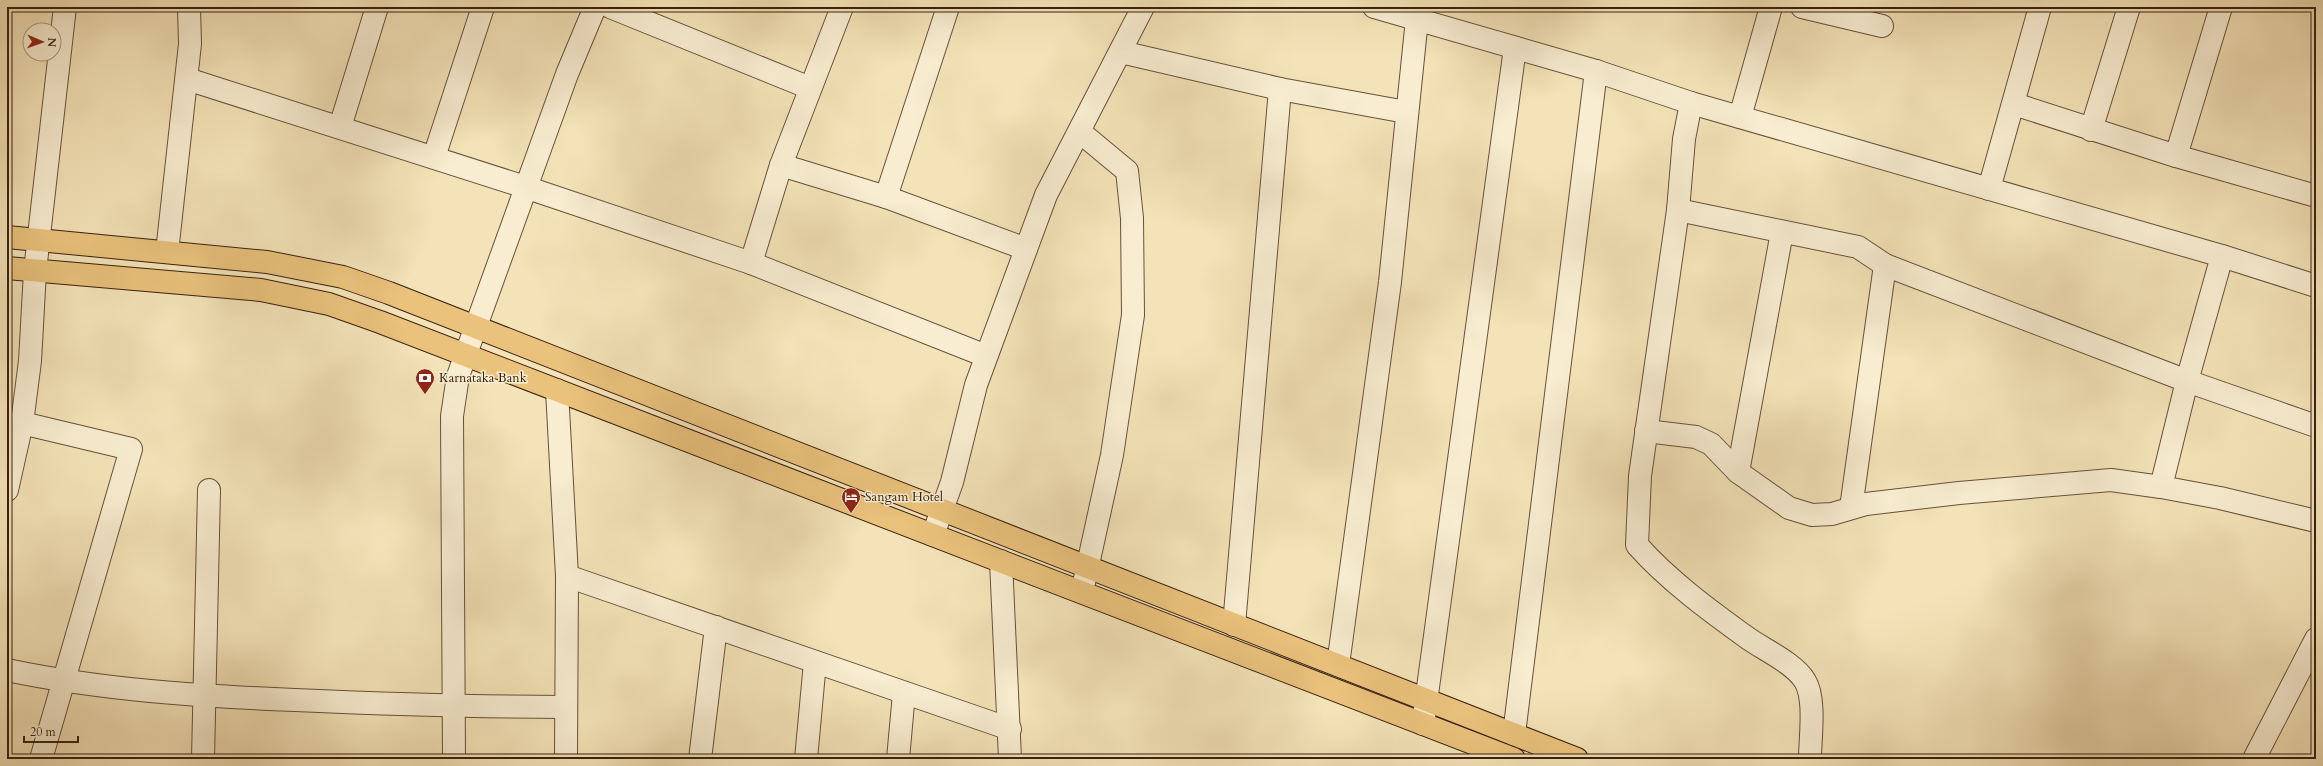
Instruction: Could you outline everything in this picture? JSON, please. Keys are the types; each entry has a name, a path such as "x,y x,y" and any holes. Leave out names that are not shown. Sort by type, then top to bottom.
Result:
{"main road":[{"path":"7,237 266,262 343,278 389,293 1577,759"},
{"path":"7,268 253,290 329,304 557,390 1514,759"}],"street":[{"path":"7,490 22,423 30,361 38,240 65,7"},
{"path":"167,252 187,79 190,44 189,7"},
{"path":"340,127 377,7"},
{"path":"434,157 483,7"},
{"path":"454,759 452,416 458,376 467,356 525,187 567,74 595,7"},
{"path":"610,7 810,88"},
{"path":"751,263 781,165 842,7"},
{"path":"886,197 948,7"},
{"path":"933,535 952,482 976,385 1046,194 1080,132 1143,7"},
{"path":"1374,7 1596,71 1691,103 2222,256 2316,286"},
{"path":"1740,117 1771,7"},
{"path":"1802,7 1882,26"},
{"path":"1989,189 2040,7"},
{"path":"2091,130 2129,7"},
{"path":"2176,156 2221,7"},
{"path":"1338,666 1390,282 1406,112 1417,19"},
{"path":"1423,724 1516,48"},
{"path":"1121,52 1280,89 1406,112"},
{"path":"1514,734 1596,71"},
{"path":"187,79 434,157 751,263 986,356"},
{"path":"1234,624 1280,89"},
{"path":"1691,103 1684,139 1678,210 1646,431 1638,506 1637,545 1656,566 1722,619 1795,669 1806,681 1811,700 1810,759"},
{"path":"2014,104 2091,130 2176,156 2316,196"},
{"path":"1080,132 1127,171 1132,218 1133,315 1112,455 1082,592"},
{"path":"781,165 886,197 1026,249"},
{"path":"1678,210 1858,247 1885,265 2187,381 2316,426"},
{"path":"1738,472 1782,232"},
{"path":"2161,487 2187,381 2222,256"},
{"path":"1851,508 1885,265"},
{"path":"557,390 567,576 566,759"},
{"path":"22,423 131,449 41,759"},
{"path":"1646,431 1696,437 1711,444 1738,472 1789,508 1812,515 1832,514 1866,504 1959,493 2111,480 2161,487 2220,498 2316,521"},
{"path":"203,759 209,490"},
{"path":"1001,561 1010,729 1010,759"},
{"path":"567,576 1010,729"},
{"path":"700,759 716,627"},
{"path":"2254,759 2309,669 2316,638"},
{"path":"806,759 815,662"},
{"path":"7,670 64,682 205,696 454,707 566,707"},
{"path":"898,759 904,693"}],"place":[{"name":"Karnataka Bank","path":"425,395"},
{"name":"Sangam Hotel","path":"851,514"}]}
